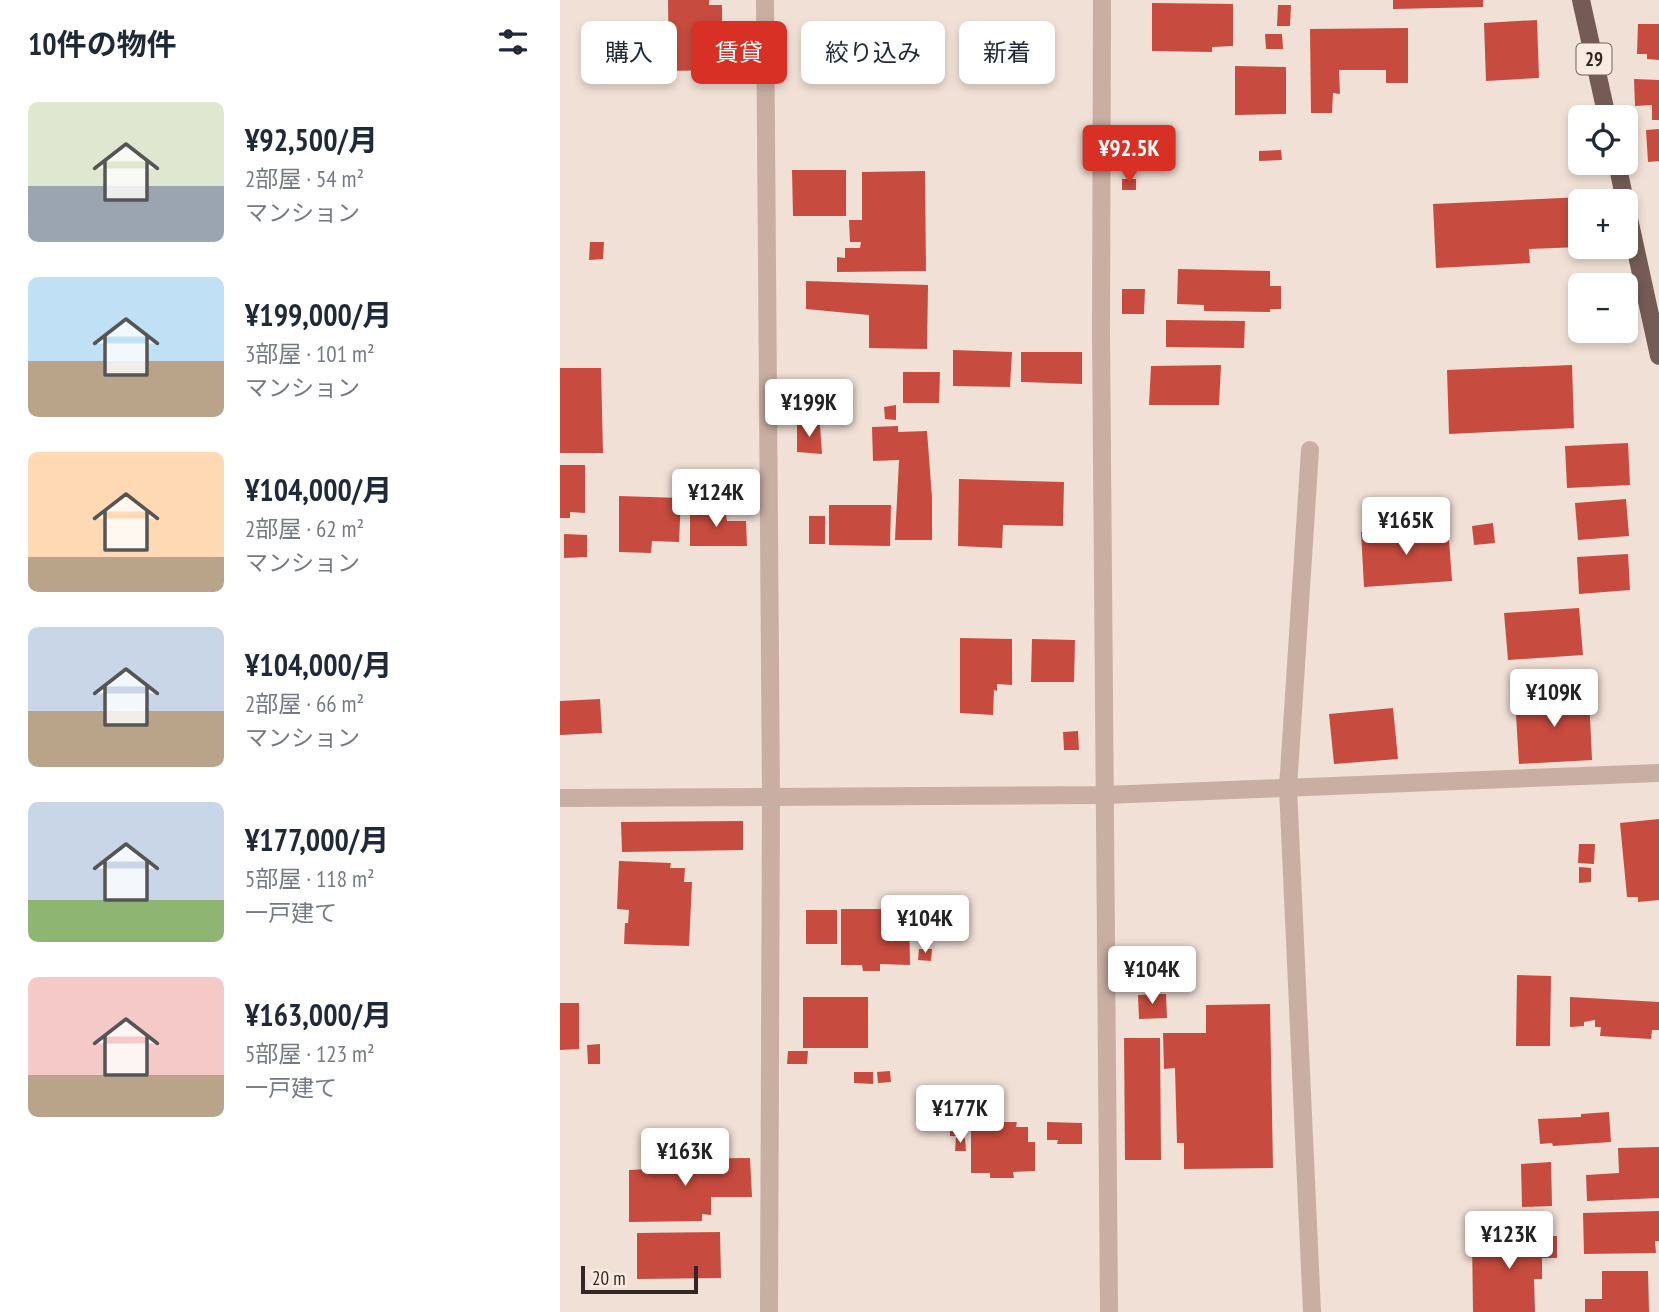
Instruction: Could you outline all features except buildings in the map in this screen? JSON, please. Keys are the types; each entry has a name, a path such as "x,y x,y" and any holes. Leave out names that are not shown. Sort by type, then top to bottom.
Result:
{"main road":[{"name":"29","path":"1581,0 1603,105"},
{"path":"1637,259 1659,356"}],"street":[{"path":"765,0 771,797 769,1312"},
{"path":"1102,0 1101,334 1109,1312"},
{"path":"1310,450 1288,788 1312,1312"},
{"path":"560,798 1105,795 1659,773"}]}
